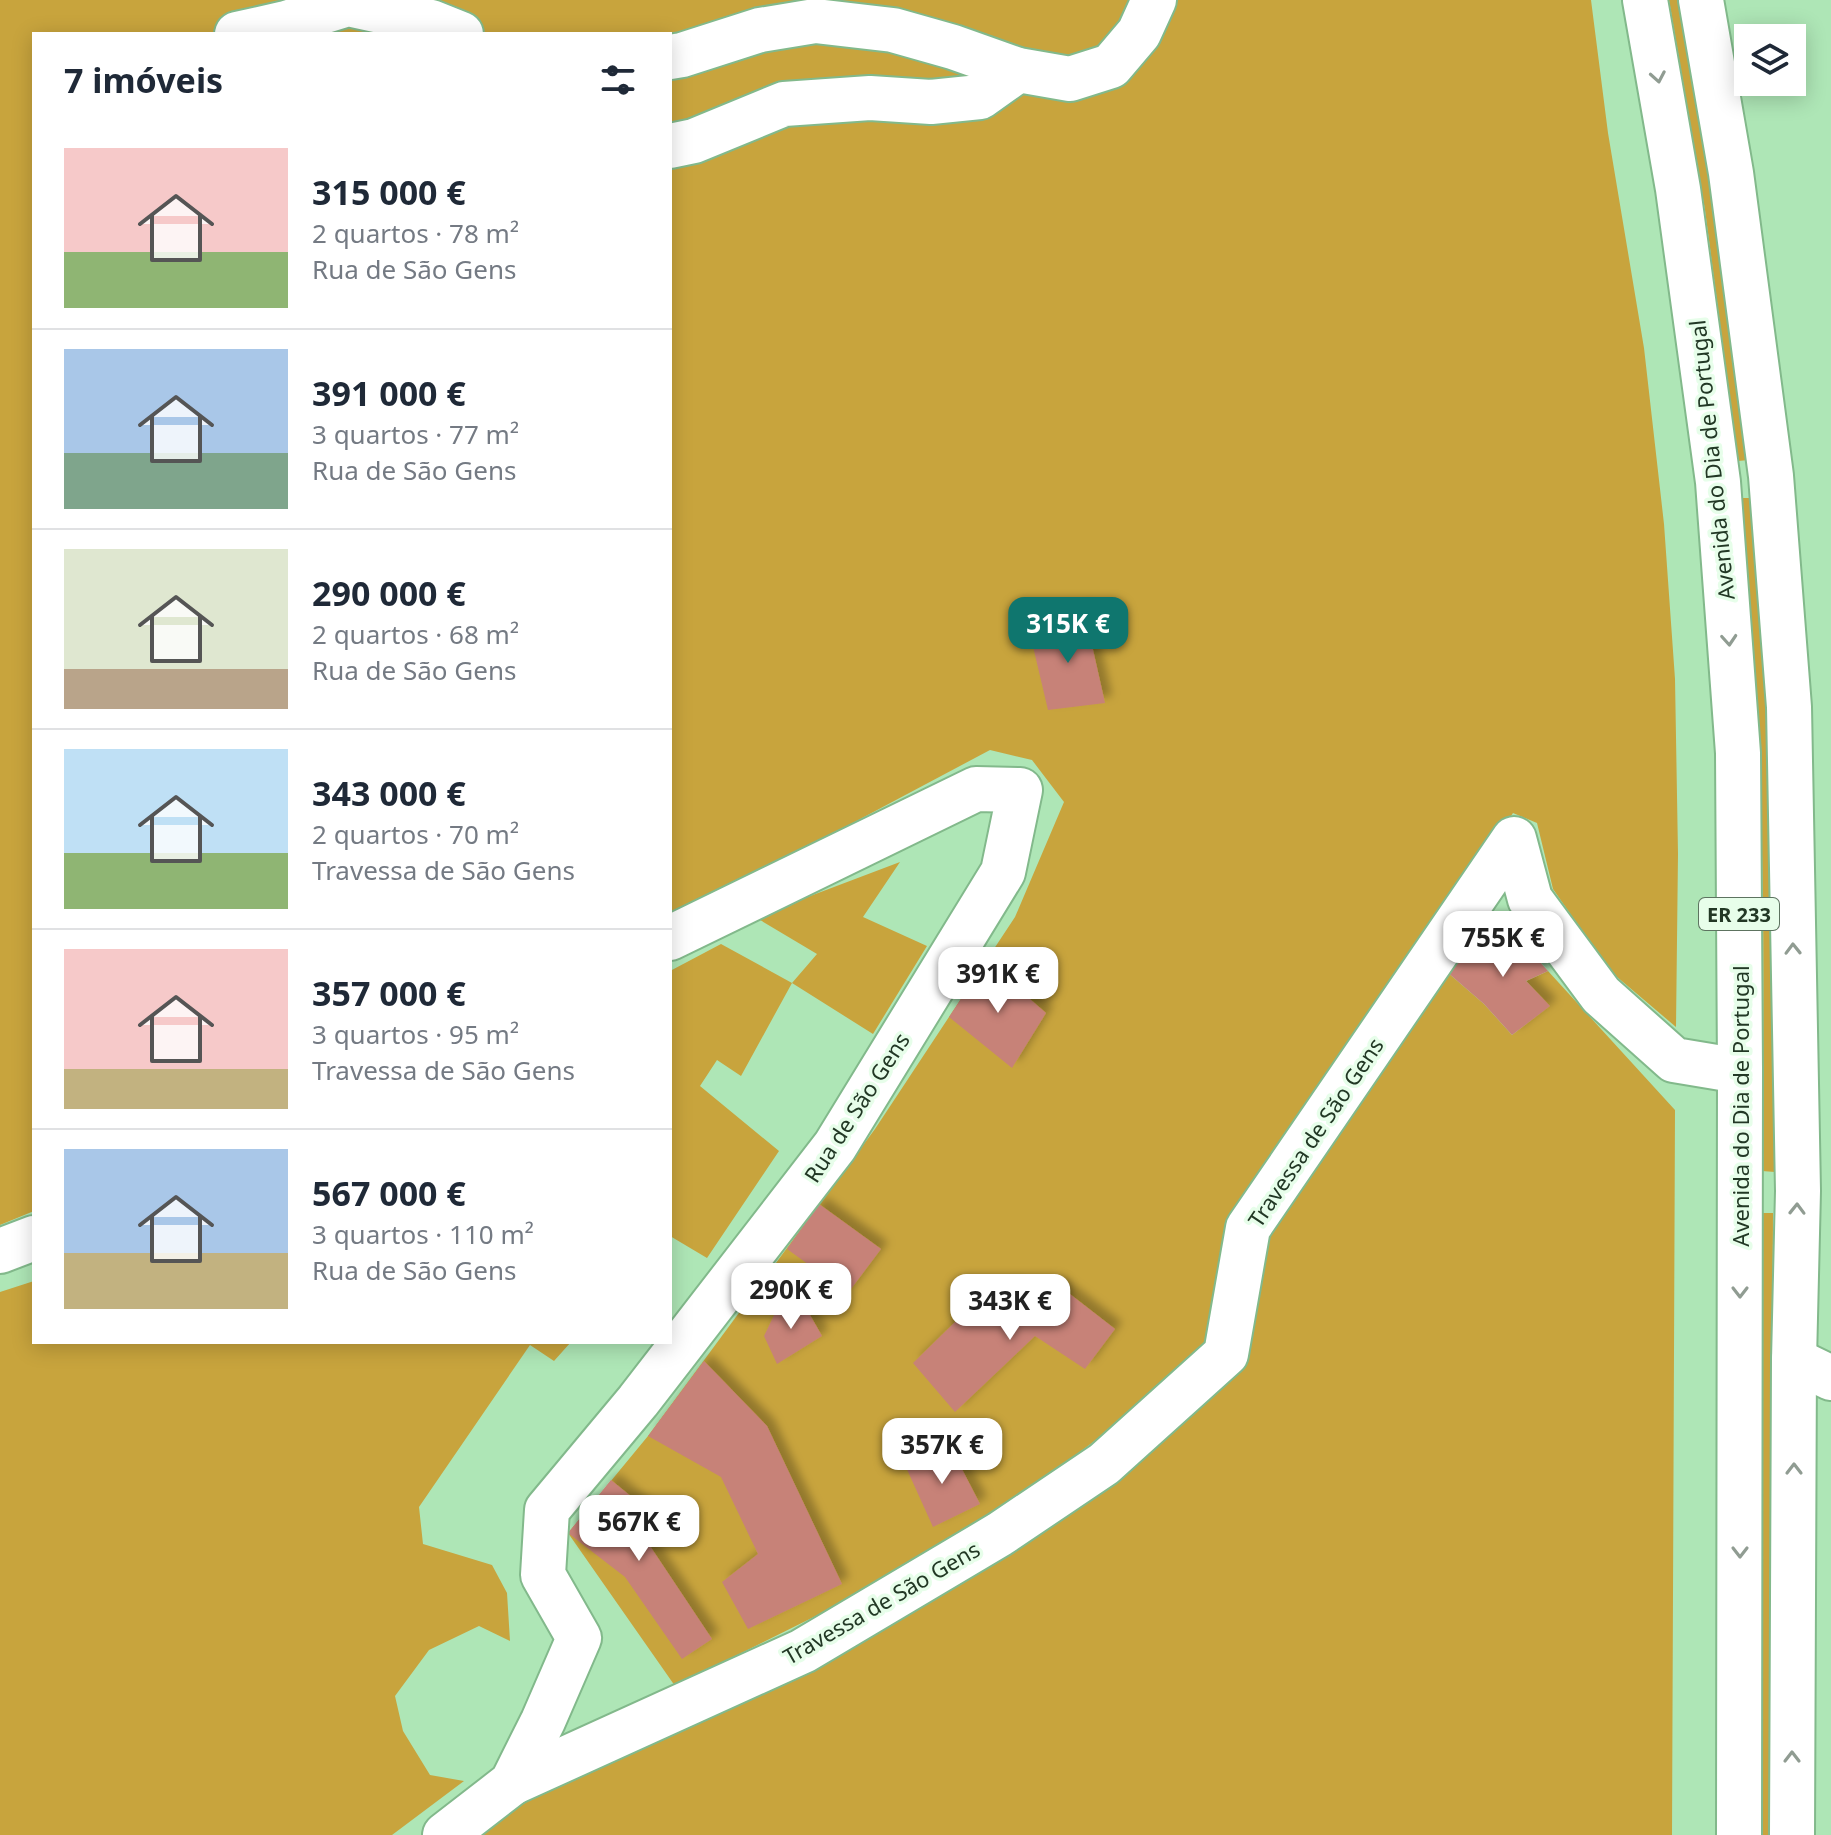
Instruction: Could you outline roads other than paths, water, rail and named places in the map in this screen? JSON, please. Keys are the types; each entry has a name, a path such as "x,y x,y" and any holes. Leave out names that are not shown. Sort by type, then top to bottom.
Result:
{"street":[{"path":"672,57 760,30 815,21 893,30 1018,70 1070,79 1111,66 1139,33 1154,0"},
{"name":"Avenida do Dia de Portugal","path":"1645,0 1678,189 1718,482 1738,753 1739,1835"},
{"name":"ER 233","path":"1701,0 1731,173 1771,476 1789,707 1798,1191 1813,1369 1792,1835"},
{"path":"246,32 348,4 431,22 456,32"},
{"path":"672,146 694,141 784,104 870,98 931,102 980,97 1018,70"},
{"name":"Rua de São Gens","path":"445,1835 512,1783 579,1638 543,1575 547,1510 638,1401 835,1146 1003,872 1020,790 976,789 672,937"},
{"name":"Travessa de São Gens","path":"512,1783 803,1651 1000,1534 1104,1464 1226,1354 1248,1228 1514,839 1530,899 1601,995 1674,1060 1740,1071"},
{"path":"0,1251 32,1239"}]}
